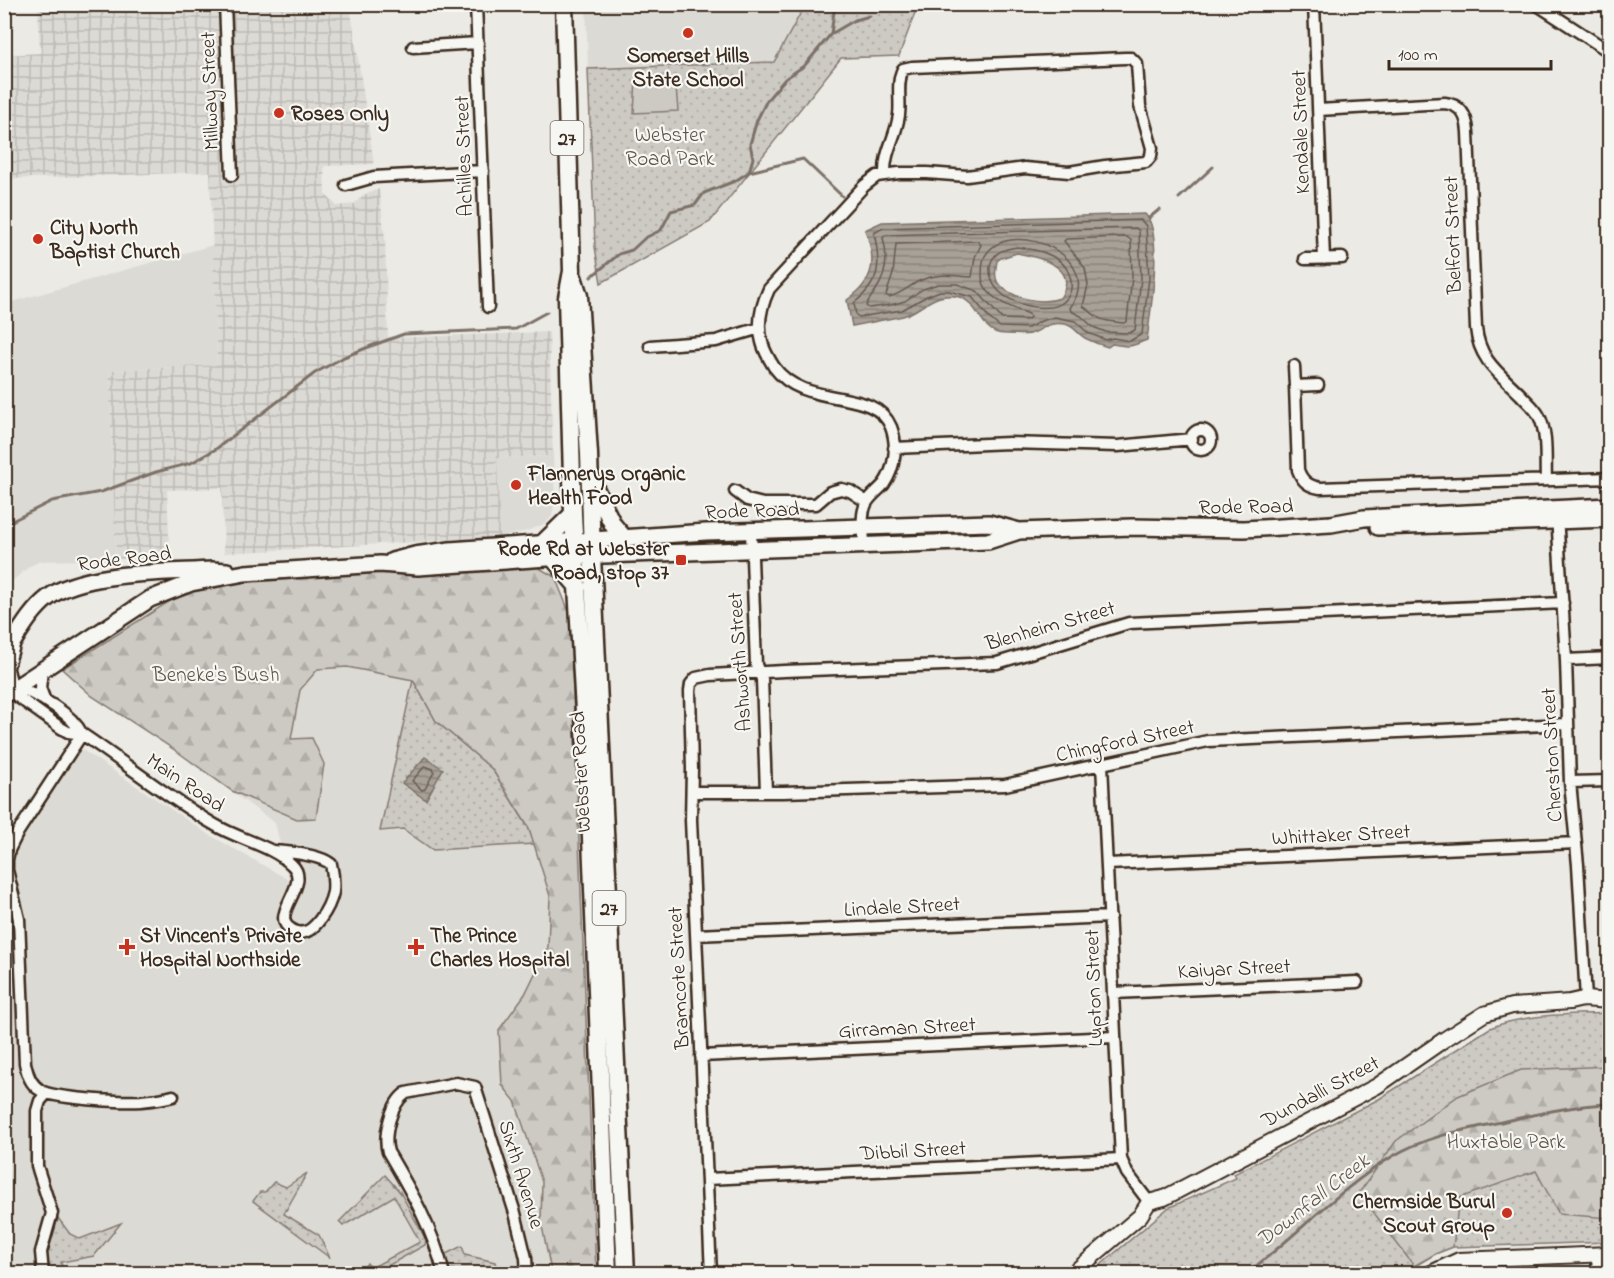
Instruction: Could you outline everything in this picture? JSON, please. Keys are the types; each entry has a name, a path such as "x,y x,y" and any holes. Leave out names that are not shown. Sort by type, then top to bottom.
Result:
{"main road":[{"name":"Webster Road","path":"564,4 572,271 567,297 573,514 584,549 626,1274"},
{"name":"Webster Road","path":"572,271 579,296 590,478 584,549 578,587 591,838 608,1274"},
{"path":"590,478 613,525 624,538"},
{"name":"Rode Road","path":"1557,515 1610,506"},
{"path":"542,544 573,514"},
{"name":"Rode Road","path":"380,564 415,555 450,550 542,544 584,549 752,549 988,541 1018,531 1140,527 1244,529 1331,524 1364,518 1557,515 1610,519"},
{"name":"Rode Road","path":"245,573 212,570 106,577 81,582 49,597 28,618 8,650 5,668 9,689 42,671 150,599 191,583 245,573 380,564 418,567 553,558 624,538 751,531 989,523 1018,531"},
{"path":"553,558 578,587"}],"street":[{"name":"Millway Street","path":"225,4 232,175"},
{"name":"Achilles Street","path":"476,4 488,307"},
{"name":"Kendale Street","path":"1314,4 1324,259"},
{"path":"1536,4 1610,52"},
{"path":"413,47 478,43"},
{"path":"864,545 864,510 867,502 890,472 894,448 893,434 888,421 872,406 858,401 808,392 783,377 772,365 764,350 760,328 762,307 769,289 868,182 877,176 927,172 967,176 1025,168 1069,172 1146,162 1152,156 1152,148 1140,106 1137,64 1131,58 1125,58 923,66 903,69 900,78 899,115 896,132 885,157 885,175"},
{"name":"Belfort Street","path":"1318,110 1445,103 1452,104 1462,112 1467,121 1468,132 1476,328 1479,345 1490,365 1532,406 1540,418 1544,431 1546,480"},
{"path":"346,185 374,177 483,171"},
{"path":"1305,259 1342,258"},
{"path":"650,346 716,341 760,328"},
{"path":"1294,366 1295,386 1318,385"},
{"name":"Rode Road","path":"1295,386 1298,466 1301,478 1309,485 1320,488 1610,478"},
{"path":"894,448 1009,443 1118,446 1192,439"},
{"path":"735,491 742,498 763,504 816,504 830,492 841,489 850,491 867,502"},
{"name":"Cherston Street","path":"1557,515 1566,660 1570,782 1586,999"},
{"name":"Ashworth Street","path":"751,531 756,665 762,679 766,792"},
{"name":"Blenheim Street","path":"693,681 704,676 759,672 997,663 1129,623 1563,603"},
{"path":"1566,660 1610,658"},
{"path":"42,671 40,688 45,701"},
{"name":"Bramcote Street","path":"693,681 690,691 696,935 711,1274"},
{"name":"Main Road","path":"9,689 45,701 75,722 82,734 173,800 210,823 242,839 274,851 292,853 331,864 333,880 330,900 309,932 296,932 285,922 284,910 297,888 298,874 291,863 274,851"},
{"name":"Main Road","path":"9,689 61,728 68,732 82,734"},
{"name":"Chingford Street","path":"692,792 766,792 1005,784 1208,741 1567,724"},
{"path":"82,734 18,832 7,860 7,870 19,919 27,1075 32,1083 46,1094 138,1101 159,1100 173,1096"},
{"name":"Lupton Street","path":"1102,764 1121,1159 1126,1173 1149,1202"},
{"path":"1570,782 1610,781"},
{"name":"Whittaker Street","path":"1108,864 1576,843"},
{"name":"Lindale Street","path":"696,935 1110,916"},
{"name":"Kaiyar Street","path":"1113,993 1357,982"},
{"name":"Dundalli Street","path":"1072,1274 1140,1216 1149,1202 1164,1198 1371,1090 1484,1014 1512,1006 1567,1003 1586,999 1610,1001"},
{"name":"Girraman Street","path":"701,1056 1114,1036"},
{"name":"Sixth Avenue","path":"444,1274 437,1248 419,1205 385,1143 386,1134 399,1100 406,1093 456,1083 475,1087 515,1213 526,1258 527,1274"},
{"path":"43,1274 41,1252 52,1213 37,1166 37,1111 40,1101 46,1094"},
{"name":"Dibbil Street","path":"707,1179 1121,1159"},
{"path":"1432,1273 1451,1262 1465,1259 1603,1254 1598,1274"}],"shaded area":[{"path":"38,5 350,5 374,164 324,166 325,194 337,206 354,204 363,195 379,189 385,238 388,338 549,332 553,456 497,458 500,537 224,553 222,488 167,490 170,557 116,559 109,370 217,365 210,172 5,179 4,55 40,53"},
{"name":"Somerset Hills State School","path":"586,5 805,5 775,62 588,69"},
{"path":"213,245 217,365 109,370 116,559 40,561 30,566 5,587 5,304"},
{"path":"553,456 555,500 552,516 546,523 527,531 500,537 496,458"},
{"name":"The Prince Charles Hospital","path":"555,577 570,614 596,1273 12,1273 4,855 72,743 208,834 289,880 275,823 62,669 123,629"}],"green space":[{"name":"Webster Road Park","path":"805,5 918,5 899,56 841,58 710,222 601,283 595,247 588,69 774,62"},
{"path":"661,77 676,87 678,111 634,113 636,79"},
{"name":"Beneke's Bush","path":"534,565 555,577 570,614 596,1273 550,1273 541,1221 542,1182 515,1101 502,1085 499,1030 525,994 548,947 550,896 529,828 492,769 436,721 413,680 347,667 318,669 300,690 291,739 312,738 324,764 316,818 297,819 232,791 175,750 92,696 62,669 181,594 263,576"},
{"path":"413,680 436,721 492,769 528,827 534,844 433,850 403,829 380,831"},
{"name":"Huxtable Park","path":"1609,1013 1609,1242 1453,1247 1435,1254 1404,1273 1090,1274 1168,1208 1236,1178 1234,1174 1379,1099 1490,1028 1534,1017"},
{"path":"1609,1066 1609,1218 1559,1214 1536,1171 1459,1198 1453,1247 1414,1266 1359,1193 1396,1141 1458,1096 1521,1070"},
{"path":"307,1173 284,1214 319,1235 330,1258 253,1201 260,1192 265,1192 274,1182 286,1187"},
{"path":"385,1175 400,1192 426,1240 425,1245 375,1273 362,1271 367,1263 371,1268 420,1242 394,1196 343,1226 339,1222"},
{"path":"58,1218 70,1234 80,1239 121,1223 94,1256 61,1262 62,1268 56,1269 56,1273 49,1273 46,1259"},
{"path":"462,1246 465,1255 495,1262 501,1271 496,1273 449,1273 444,1255"}],"water":[{"path":"1145,214 1151,224 1155,255 1147,340 1131,346 1112,344 1108,347 1084,337 1068,325 1059,323 1030,334 998,333 990,329 969,303 962,298 952,296 935,299 903,316 852,326 847,300 863,285 871,269 871,251 865,230 882,222","holes":["1017,253 1055,265 1061,271 1065,278 1065,287 1060,298 1044,301 1026,299 1009,292 997,281 995,274 997,261"]},
{"path":"425,757 443,769 426,800 402,783"}],"waterway":[{"path":"831,34 835,4"},
{"path":"591,277 619,254 632,250 645,238 661,230 671,211 695,205 704,193 735,181 749,172 753,158 750,144 757,120 767,100 785,79 805,65 831,34 855,20 870,16"},
{"path":"749,172 803,159 842,196"},
{"path":"1179,198 1213,167"},
{"path":"1149,218 1160,209"},
{"path":"4,525 52,501 101,492 156,472 191,463 216,449 315,373 344,357 371,346 404,334 516,329 547,312"},
{"name":"Downfall Creek","path":"1246,1274 1354,1183 1406,1149 1435,1138 1480,1126 1559,1110 1610,1104"}],"place":[{"name":"Somerset Hills State School","path":"688,33"},
{"name":"Roses Only","path":"279,113"},
{"name":"City North Baptist Church","path":"38,239"},
{"name":"Flannerys Organic Health Food","path":"516,485"},
{"name":"Rode Rd at Webster Road, stop 37","path":"681,560"},
{"name":"St Vincent's Private Hospital Northside","path":"127,947"},
{"name":"The Prince Charles Hospital","path":"416,947"},
{"name":"Chermside Burul Scout Group","path":"1507,1213"}]}
